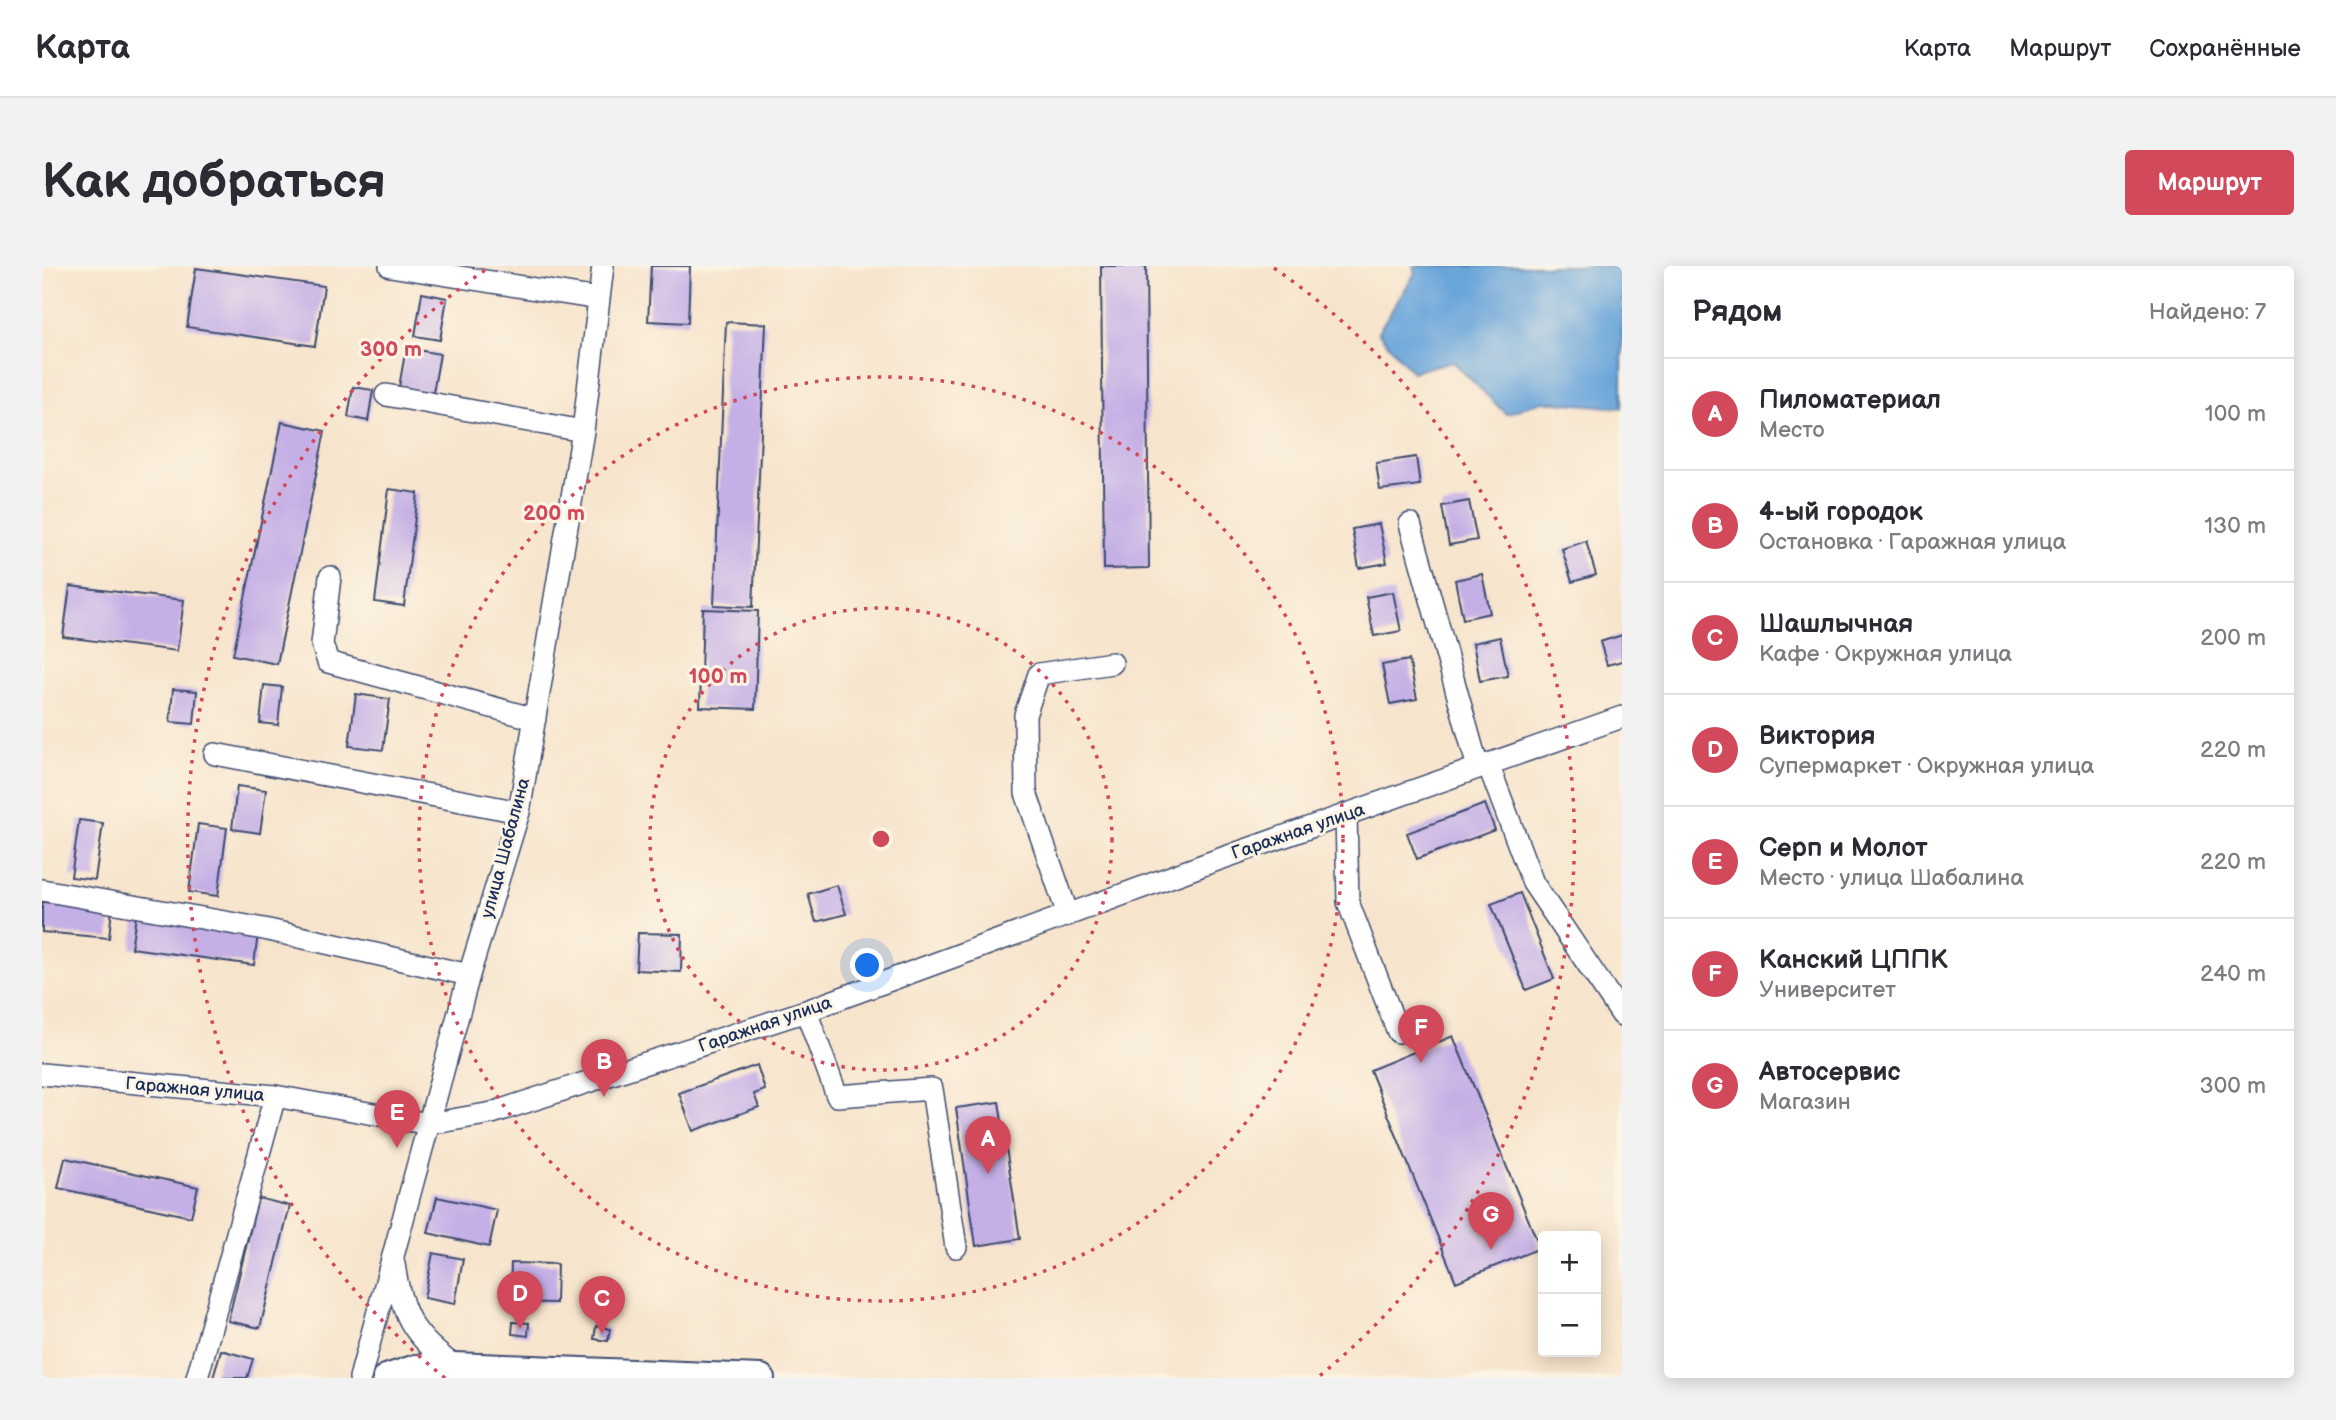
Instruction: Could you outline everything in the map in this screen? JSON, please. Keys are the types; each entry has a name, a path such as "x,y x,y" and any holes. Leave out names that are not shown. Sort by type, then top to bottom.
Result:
{"main road":[{"path":"386,1378 416,1368 454,1366 567,1374 761,1378"}],"street":[{"path":"390,266 599,299"},
{"name":"улица Шабалина","path":"360,1378 469,975 519,812 583,431 603,266"},
{"path":"386,395 583,431"},
{"path":"1410,524 1483,766 1533,883 1622,1015"},
{"path":"330,578 322,644 328,662 536,719"},
{"path":"1068,915 1026,793 1025,715 1039,674 1112,663"},
{"name":"Гаражная улица","path":"42,1074 275,1097 429,1124 492,1113 806,1011 1346,814 1622,717"},
{"path":"215,754 519,812"},
{"path":"1346,814 1348,902 1398,1032"},
{"path":"42,890 264,929 469,975"},
{"path":"806,1011 837,1096 932,1089 956,1247"},
{"path":"197,1378 275,1097"},
{"path":"393,1255 406,1317 425,1345 454,1366"}],"water":[{"path":"1413,266 1622,266 1622,408 1542,401 1506,414 1452,361 1412,372 1378,332 1416,272"}],"building":[{"path":"651,266 690,266 688,323 648,321"},
{"path":"1101,266 1146,266 1149,568 1104,569"},
{"path":"196,268 324,286 315,346 187,327"},
{"path":"422,293 447,298 440,340 415,336"},
{"path":"726,322 766,324 753,607 714,605"},
{"path":"406,348 440,354 433,393 399,387"},
{"path":"353,387 373,390 368,421 348,417"},
{"path":"282,422 325,431 277,664 233,655"},
{"path":"1416,457 1420,485 1380,490 1376,463"},
{"path":"389,489 418,493 404,606 375,602"},
{"path":"1469,501 1477,540 1449,545 1442,506"},
{"path":"1379,524 1387,563 1359,568 1352,529"},
{"path":"1586,541 1596,575 1572,582 1562,549"},
{"path":"1482,574 1490,613 1463,619 1455,580"},
{"path":"70,586 184,600 177,651 63,637"},
{"path":"1393,592 1401,631 1374,636 1366,597"},
{"path":"703,609 758,611 755,709 700,707"},
{"path":"1622,635 1622,661 1607,665 1600,642"},
{"path":"1500,637 1508,676 1480,681 1473,643"},
{"path":"1409,660 1417,699 1390,704 1382,665"},
{"path":"264,685 282,687 278,725 260,723"},
{"path":"173,689 197,691 194,724 170,722"},
{"path":"356,694 390,699 383,750 349,746"},
{"path":"237,786 266,790 260,833 232,829"},
{"path":"1485,804 1495,830 1417,859 1407,833"},
{"path":"79,820 103,823 95,880 71,877"},
{"path":"198,824 227,828 218,896 189,892"},
{"path":"837,885 846,914 816,922 808,894"},
{"path":"1520,893 1554,979 1526,990 1491,904"},
{"path":"42,902 112,908 109,938 42,932"},
{"path":"136,916 258,933 254,965 131,948"},
{"path":"638,933 682,934 681,972 636,970"},
{"path":"1453,1036 1538,1243 1538,1249 1456,1282 1370,1070"},
{"path":"757,1065 765,1090 754,1094 759,1107 693,1131 679,1093"},
{"path":"999,1102 1020,1239 976,1246 956,1108"},
{"path":"65,1158 198,1187 191,1217 58,1188"},
{"path":"437,1197 497,1210 489,1247 428,1233"},
{"path":"258,1198 290,1206 260,1328 228,1321"},
{"path":"433,1253 463,1259 455,1304 424,1298"},
{"path":"511,1263 557,1264 556,1303 510,1302"},
{"path":"513,1322 529,1323 528,1336 512,1334"},
{"path":"596,1326 610,1329 608,1341 594,1339"},
{"path":"221,1350 253,1359 247,1378 213,1378"}],"place":[{"name":"Канский ЦППК","path":"1421,1063"},
{"name":"4-ый городок","path":"604,1097"},
{"name":"Серп и Молот","path":"397,1148"},
{"name":"Пиломатериал","path":"988,1174"},
{"name":"Автосервис","path":"1491,1250"},
{"name":"Виктория","path":"520,1329"},
{"name":"Шашлычная","path":"602,1334"}]}
